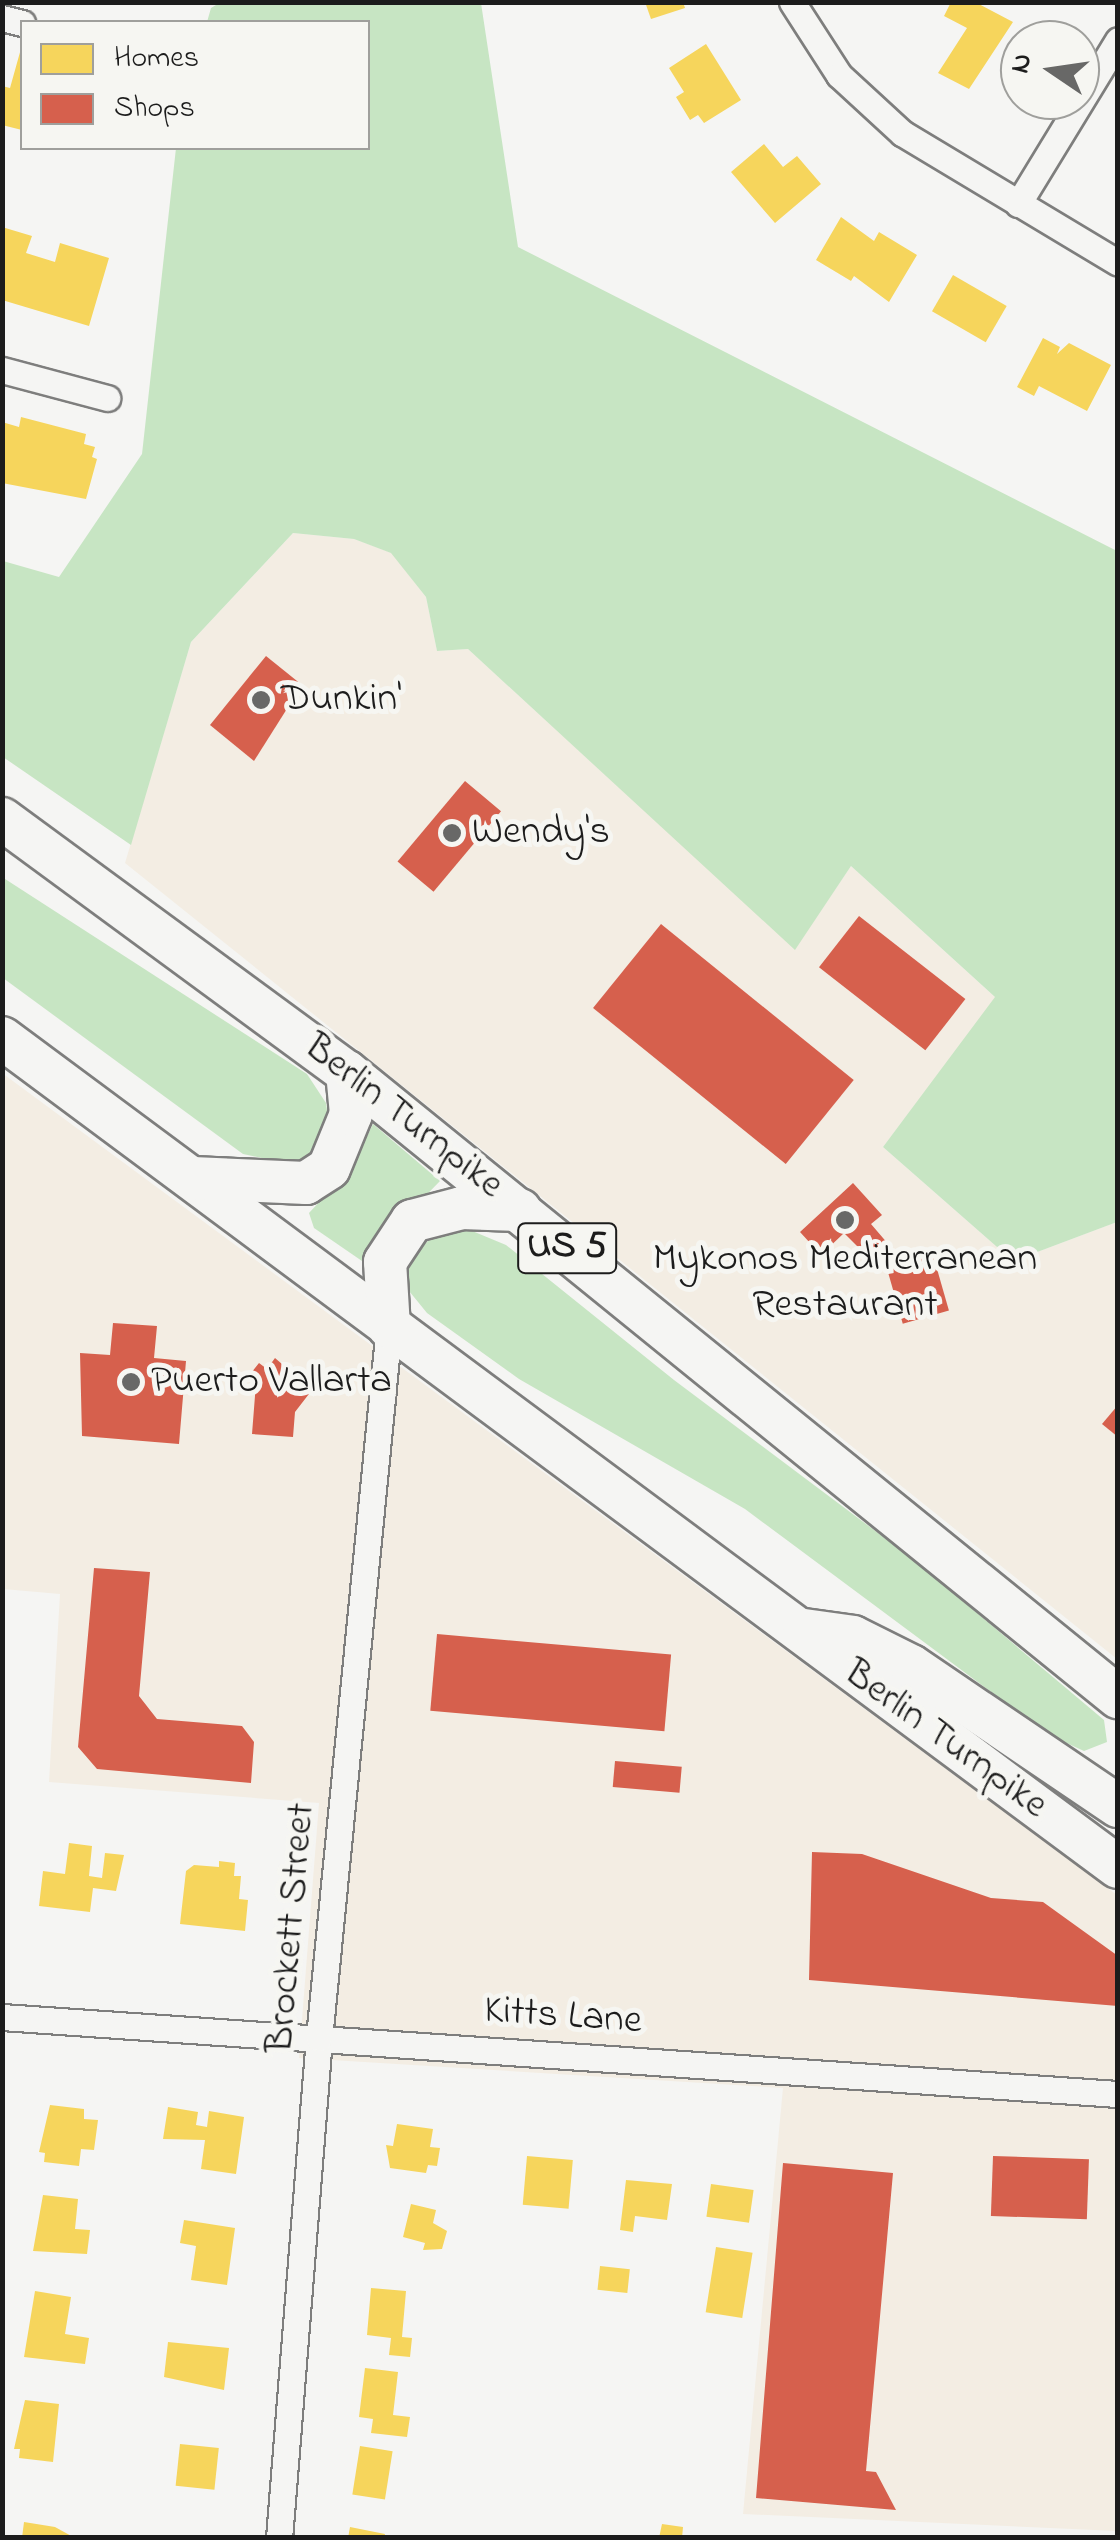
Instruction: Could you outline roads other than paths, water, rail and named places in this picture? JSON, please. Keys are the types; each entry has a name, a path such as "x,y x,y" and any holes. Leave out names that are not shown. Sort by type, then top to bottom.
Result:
{"highway":[{"name":"Berlin Turnpike","path":"2,819 347,1072 1118,1696"},
{"name":"Berlin Turnpike","path":"2,1038 1118,1868"},
{"path":"192,1178 306,1183 329,1168 350,1114 347,1072"},
{"path":"389,1327 385,1262 412,1221 462,1208 520,1210"},
{"path":"793,1628 853,1638 911,1666 1118,1806"},
{"path":"1070,1775 1118,1770"}],"street":[{"path":"792,2 814,43 866,103 936,156 1118,263"},
{"path":"1018,204 1118,40"},
{"path":"2,370 107,398"},
{"name":"Brockett Street","path":"279,2538 319,2038 389,1327"},
{"name":"Kitts Lane","path":"2,2017 1118,2094"}],"place":[{"name":"Dunkin'","path":"261,700"},
{"name":"Wendy's","path":"452,833"},
{"name":"Mykonos Mediterranean Restaurant","path":"845,1220"},
{"name":"Puerto Vallarta","path":"131,1382"}]}
